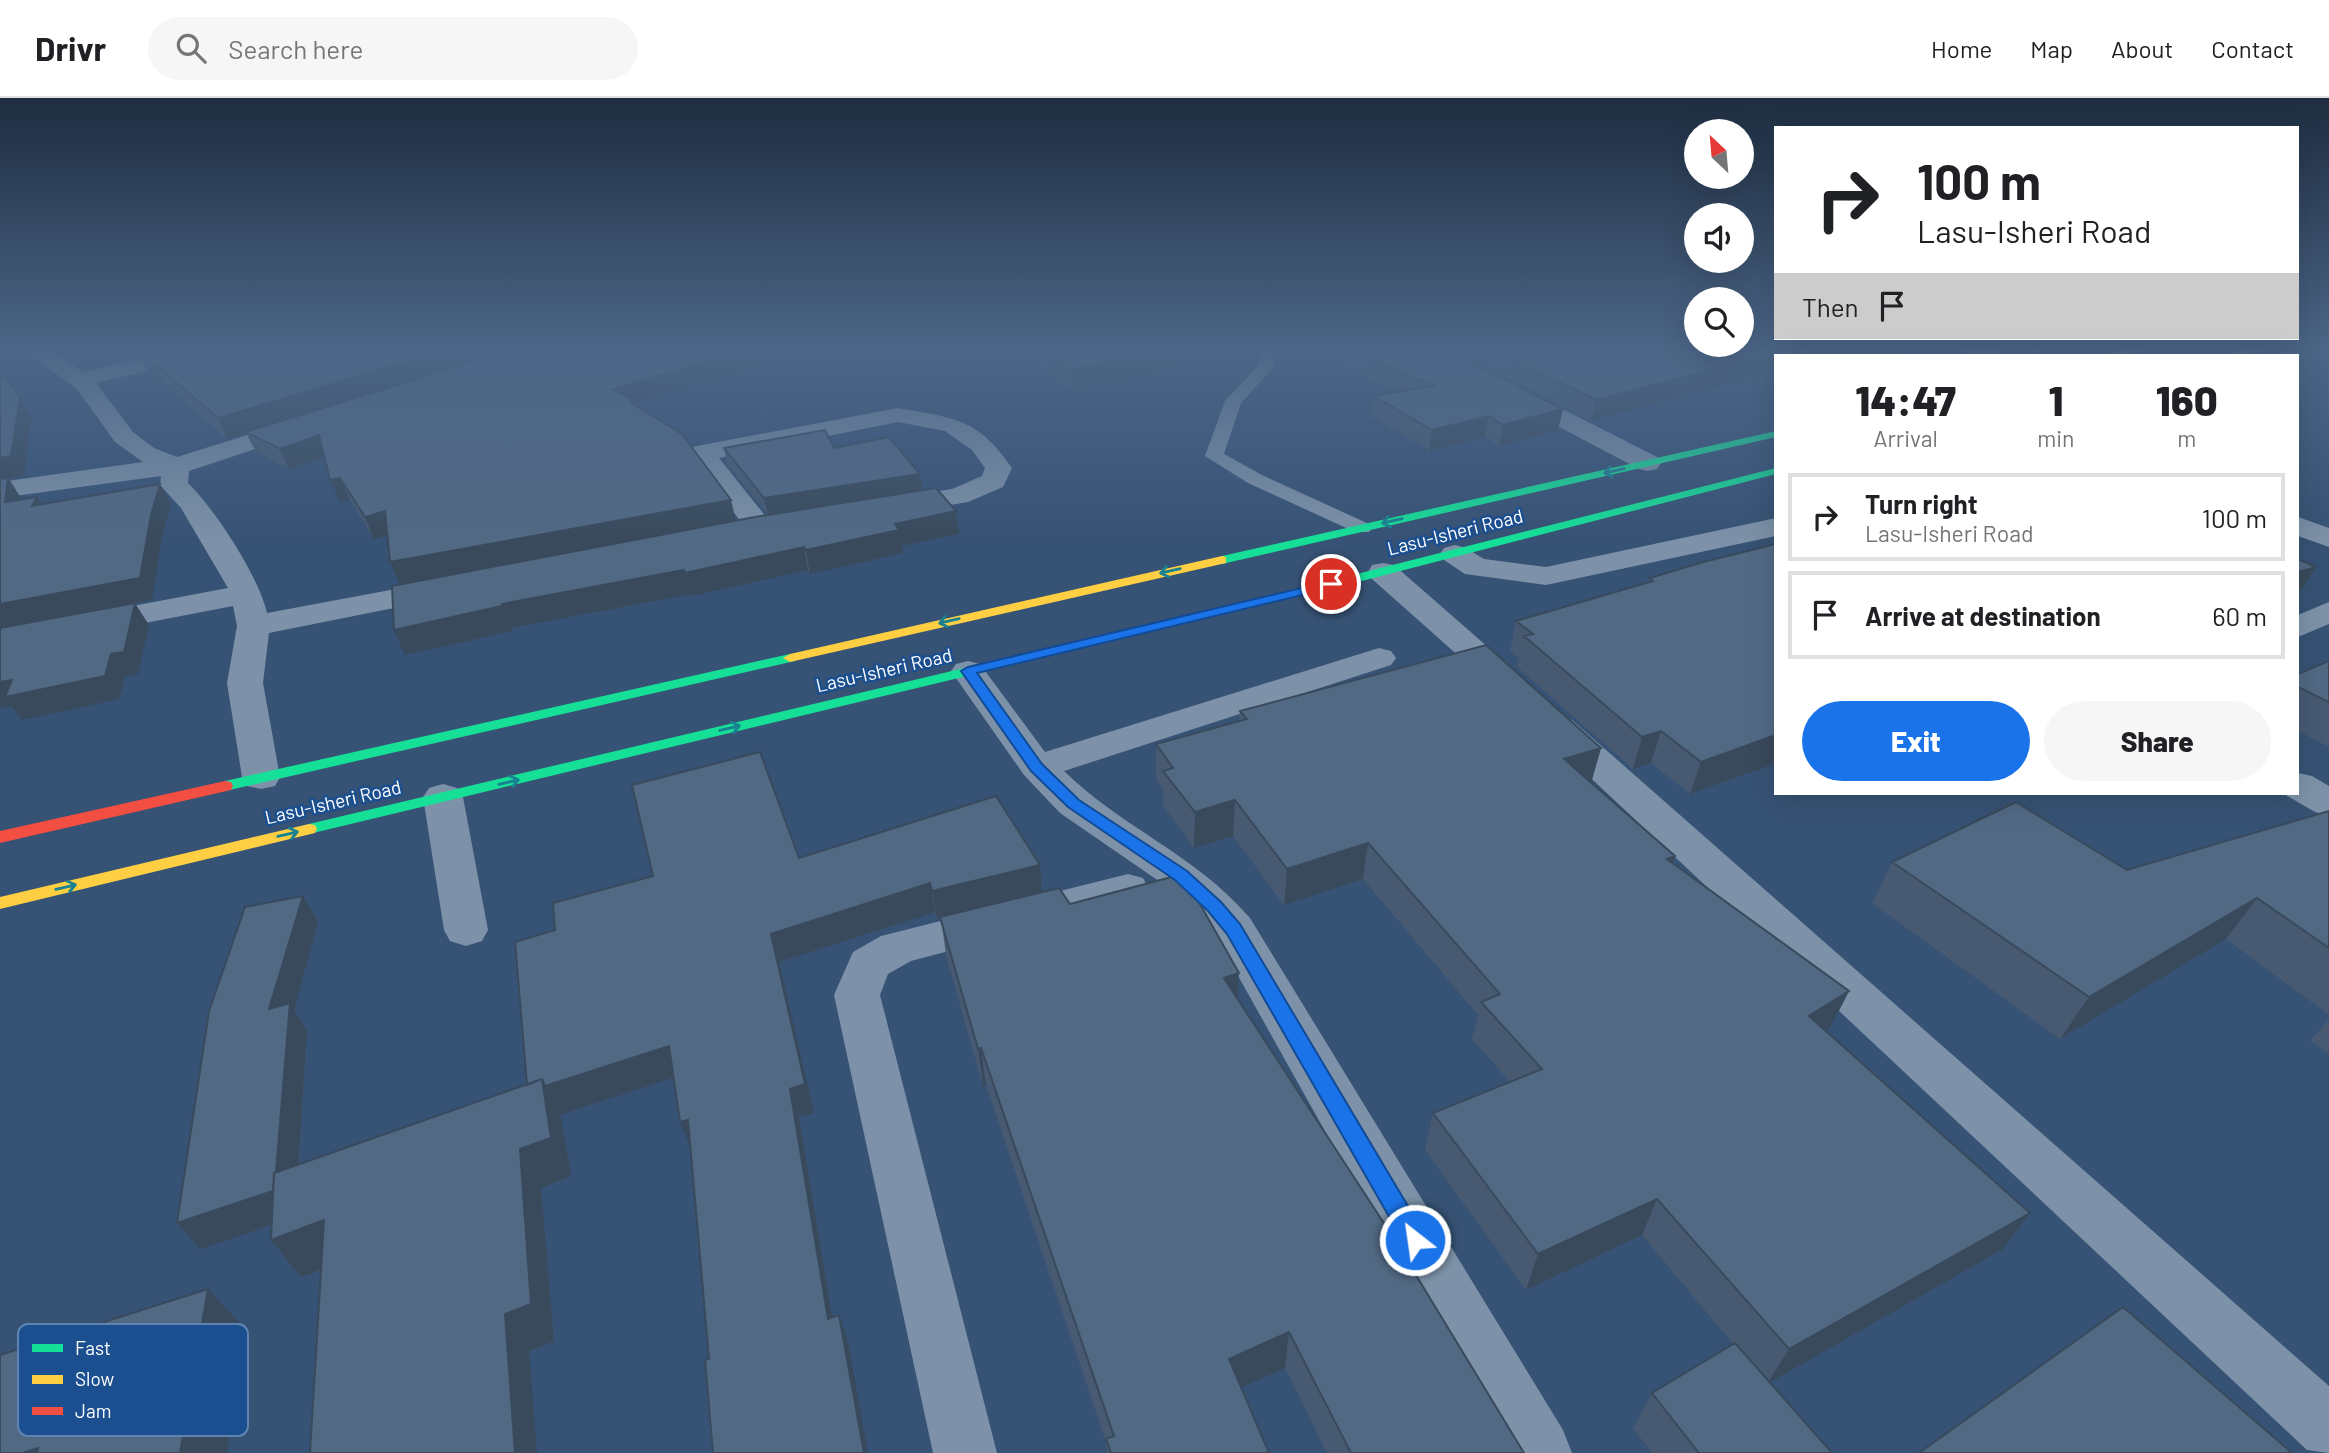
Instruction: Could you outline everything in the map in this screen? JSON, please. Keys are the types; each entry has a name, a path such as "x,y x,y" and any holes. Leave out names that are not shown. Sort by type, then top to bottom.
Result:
{"main road":[{"name":"Lasu-Isheri Road","path":"0,837 1774,433"},
{"name":"Lasu-Isheri Road","path":"0,903 1383,572 1774,472"}],"street":[{"path":"106,413 124,437 145,454 176,466"},
{"path":"1552,413 1648,463"},
{"path":"759,528 697,450 898,415 953,425 981,444 999,468 993,481 958,496 865,511"},
{"path":"0,490 176,466 320,420"},
{"path":"176,466 174,485 193,505 250,610 245,683 261,777"},
{"path":"2299,526 2329,538"},
{"path":"1455,554 1475,567 1546,576 1774,527"},
{"path":"1383,572 1471,648 2329,1428"},
{"path":"0,641 472,583"},
{"path":"2299,627 2329,612"},
{"path":"1037,767 1378,659"},
{"path":"968,671 1037,767 1074,803 1181,876 1215,906 1234,929 1539,1453"},
{"path":"2299,786 2329,803"},
{"path":"443,797 466,930"},
{"path":"965,1453 857,995 870,964 897,948 1181,876"}],"lane":[{"path":"1229,413 1214,456 1255,479 1362,528"}],"building":[{"path":"0,413 18,413 11,456 0,458"},
{"path":"212,413 234,413 218,418"},
{"path":"307,413 648,413 682,434 731,500 390,562 385,511 365,517 340,478 330,480 319,435 280,449 246,432"},
{"path":"1403,413 1547,413 1503,425 1489,416 1432,430"},
{"path":"825,430 834,448 889,437 920,474 764,498 724,448"},
{"path":"8,478 5,502 37,497 32,506 160,484 151,515 140,578 0,604 0,479"},
{"path":"936,488 956,511 895,524 899,530 685,573 684,570 502,604 394,630 392,586 755,517"},
{"path":"1774,544 1774,736 1701,762 1661,731 1642,737 1524,636 1533,634 1516,621 1653,581 1650,578"},
{"path":"2299,559 2316,567 2299,572"},
{"path":"135,603 124,652 111,654 105,676 5,697 12,680 0,682 0,628"},
{"path":"1486,645 1601,748 1564,759 1675,856 1667,859 1849,991 1809,1016 2030,1213 1789,1349 1657,1199 1538,1254 1433,1113 1542,1069 1481,1002 1500,994 1368,843 1287,869 1235,800 1195,812 1163,771 1173,768 1156,744 1247,719 1240,711"},
{"path":"2329,661 2329,702 2299,687 2299,674"},
{"path":"760,752 799,858 996,796 1040,865 932,891 930,883 771,934 805,1084 790,1089 828,1319 839,1315 864,1453 713,1453 705,1360 709,1359 688,1120 680,1122 669,1046 545,1086 542,1079 527,1085 515,942 555,930 553,903 653,876 632,785"},
{"path":"2016,802 2127,870 2329,811 2329,948 2257,898 2089,997 1892,862"},
{"path":"1183,874 1239,973 1224,978 1391,1234 1524,1453 1351,1453 1289,1332 1229,1359 1269,1453 1111,1453 1106,1439 1114,1436 981,1048 978,1049 940,917 1059,888 1070,904"},
{"path":"303,896 269,1009 290,1003 273,1191 177,1223 209,1011 245,907"},
{"path":"542,1079 551,1138 520,1149 531,1304 505,1314 515,1453 310,1453 324,1220 271,1240 274,1173"},
{"path":"208,1289 202,1324 98,1324"},
{"path":"2123,1307 2292,1453 1919,1453"},
{"path":"1735,1343 1832,1453 1699,1453 1652,1393"},
{"path":"18,1349 18,1436 183,1436 180,1453 37,1453 38,1448 23,1453 0,1453 0,1355"}],"traffic: fast":[{"path":"1222,560 1774,434"},
{"path":"1354,579 1774,472"},
{"path":"309,829 1128,633"},
{"path":"225,786 790,658"}],"traffic: slow":[{"path":"790,658 1222,560"},
{"path":"0,903 309,829"}],"traffic: jam":[{"path":"1128,633 1354,579"},
{"path":"0,837 225,786"}],"route":[{"path":"1331,584 968,671 1037,767 1074,803 1181,876 1215,906 1234,929 1415,1240"}]}
